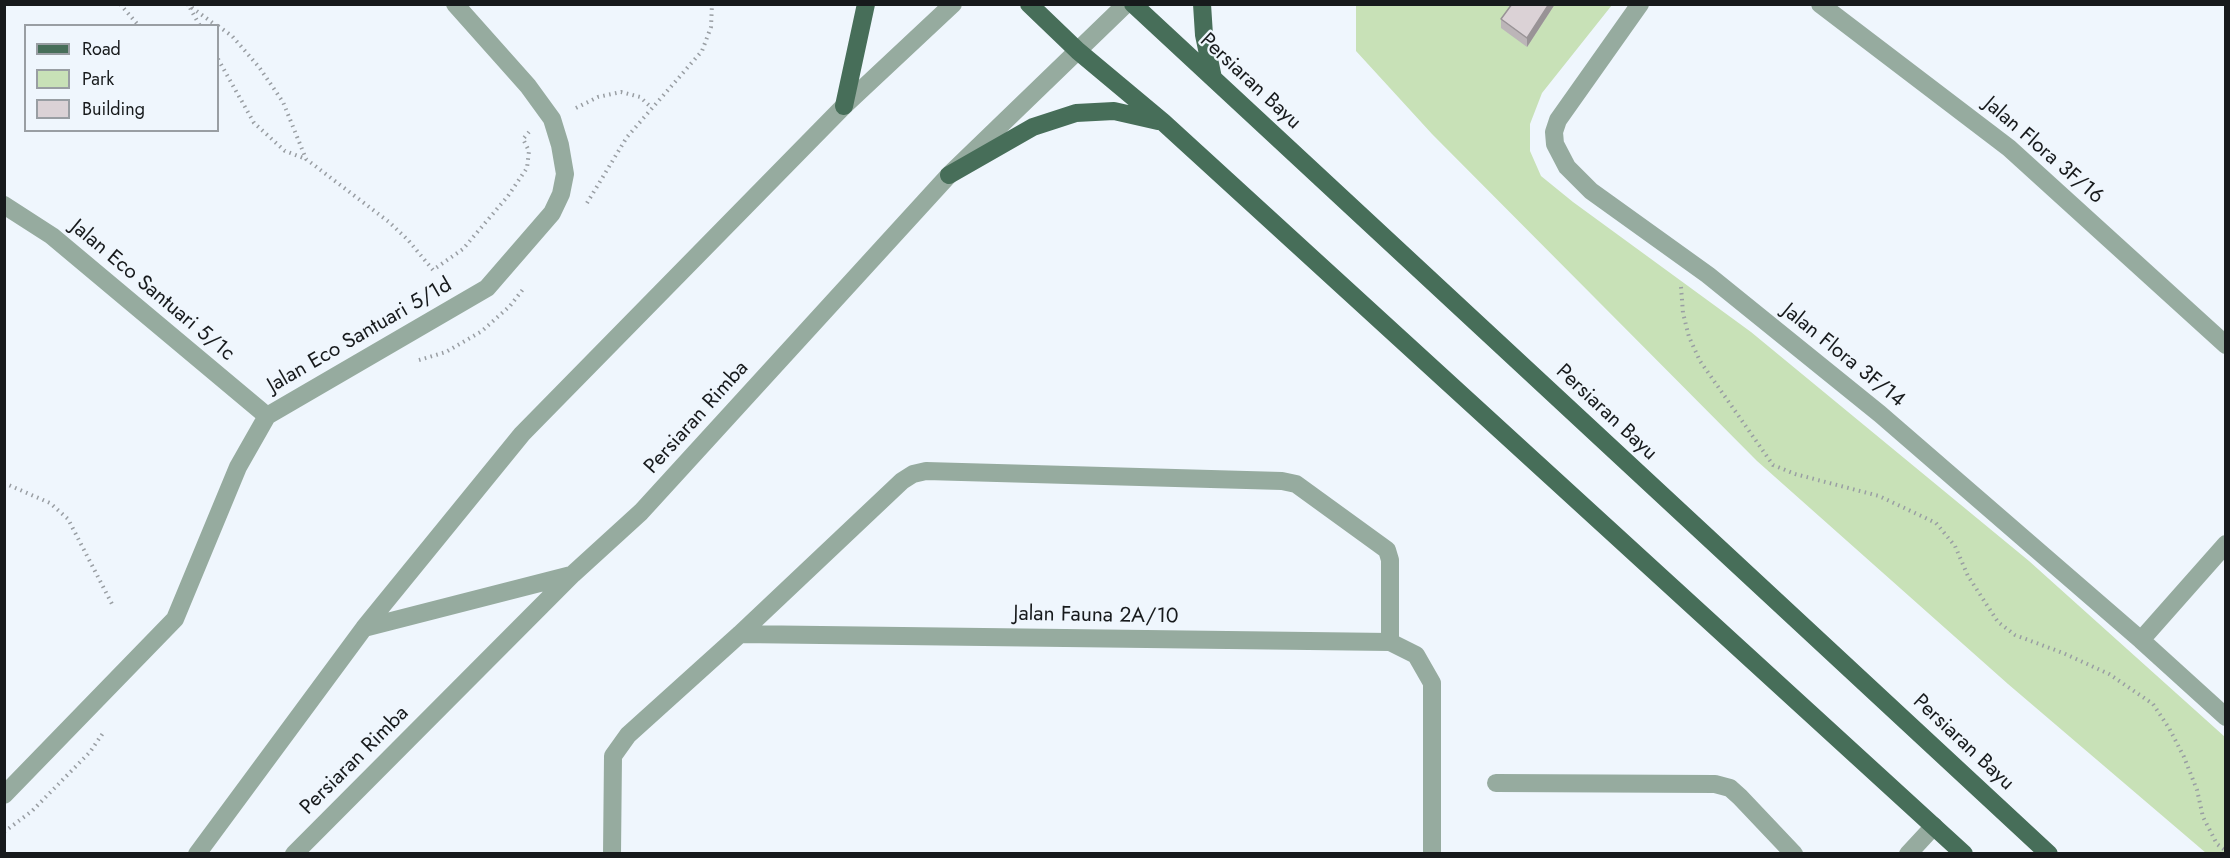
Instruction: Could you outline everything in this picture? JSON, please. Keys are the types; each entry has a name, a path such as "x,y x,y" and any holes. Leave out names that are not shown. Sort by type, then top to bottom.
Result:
{"main road":[{"path":"844,106 866,4"},
{"path":"1029,4 1078,51 1163,122 1964,854"},
{"name":"Persiaran Bayu","path":"1133,4 2049,854"},
{"path":"1202,4 1204,35 1213,78"},
{"path":"949,176 1033,127 1076,113 1114,111 1163,122"}],"street":[{"name":"Jalan Eco Santuari 5/1d","path":"4,795 175,619 238,467 267,416 487,288 552,213 561,194 565,174 560,145 552,119 528,86 454,4"},
{"path":"197,854 364,628 522,434 844,106 953,4"},
{"name":"Persiaran Rimba","path":"294,854 573,574 641,512 949,176 1126,4"},
{"name":"Jalan Flora 3F/14","path":"1640,4 1558,120 1554,132 1555,144 1567,167 1591,190 1708,275 1880,414 2141,640 2226,717"},
{"name":"Jalan Flora 3F/16","path":"1820,4 2009,148 2226,345"},
{"name":"Jalan Eco Santuari 5/1c","path":"4,205 52,236 267,416"},
{"path":"612,854 613,756 628,735 740,634 902,481 913,474 926,471 1282,481 1296,484 1387,550 1390,560 1390,642"},
{"path":"2141,640 2226,544"},
{"path":"364,628 573,574"},
{"name":"Jalan Fauna 2A/10","path":"740,634 1390,642 1416,655 1432,683 1432,854"},
{"path":"1496,783 1715,784 1730,788 1794,854"},
{"path":"1908,854 1934,826"}],"path":[{"path":"120,4 137,24"},
{"path":"584,208 627,137 702,51 711,27 712,4"},
{"path":"188,5 199,24"},
{"path":"188,5 214,24"},
{"path":"219,27 232,36 259,67 283,102 306,159"},
{"path":"219,61 254,123 285,151 306,159 389,222 408,240 433,270 463,249 508,196 527,168 529,151 523,139 527,133 598,97 621,92 640,97 652,108"},
{"path":"219,68 224,70"},
{"path":"1675,251 1683,314 1689,337 1700,362 1773,465 1795,474 1879,496 1936,523 1955,546 1968,576 1998,622 2015,635 2109,674 2153,704 2184,757 2197,790 2203,817 2217,844 2226,851"},
{"path":"416,361 446,352 482,331 510,306 531,280"},
{"path":"4,483 50,503 68,519 112,604"},
{"path":"4,832 32,811 90,752 109,725"}],"green space":[{"path":"1356,5 1612,5 1542,93 1530,124 1530,151 1541,176 1751,332 2029,561 2225,737 2225,853 2206,853 2008,684 1757,461 1432,134 1356,51"}],"building":[{"path":"1512,4 1549,4 1527,38 1501,19"}]}
